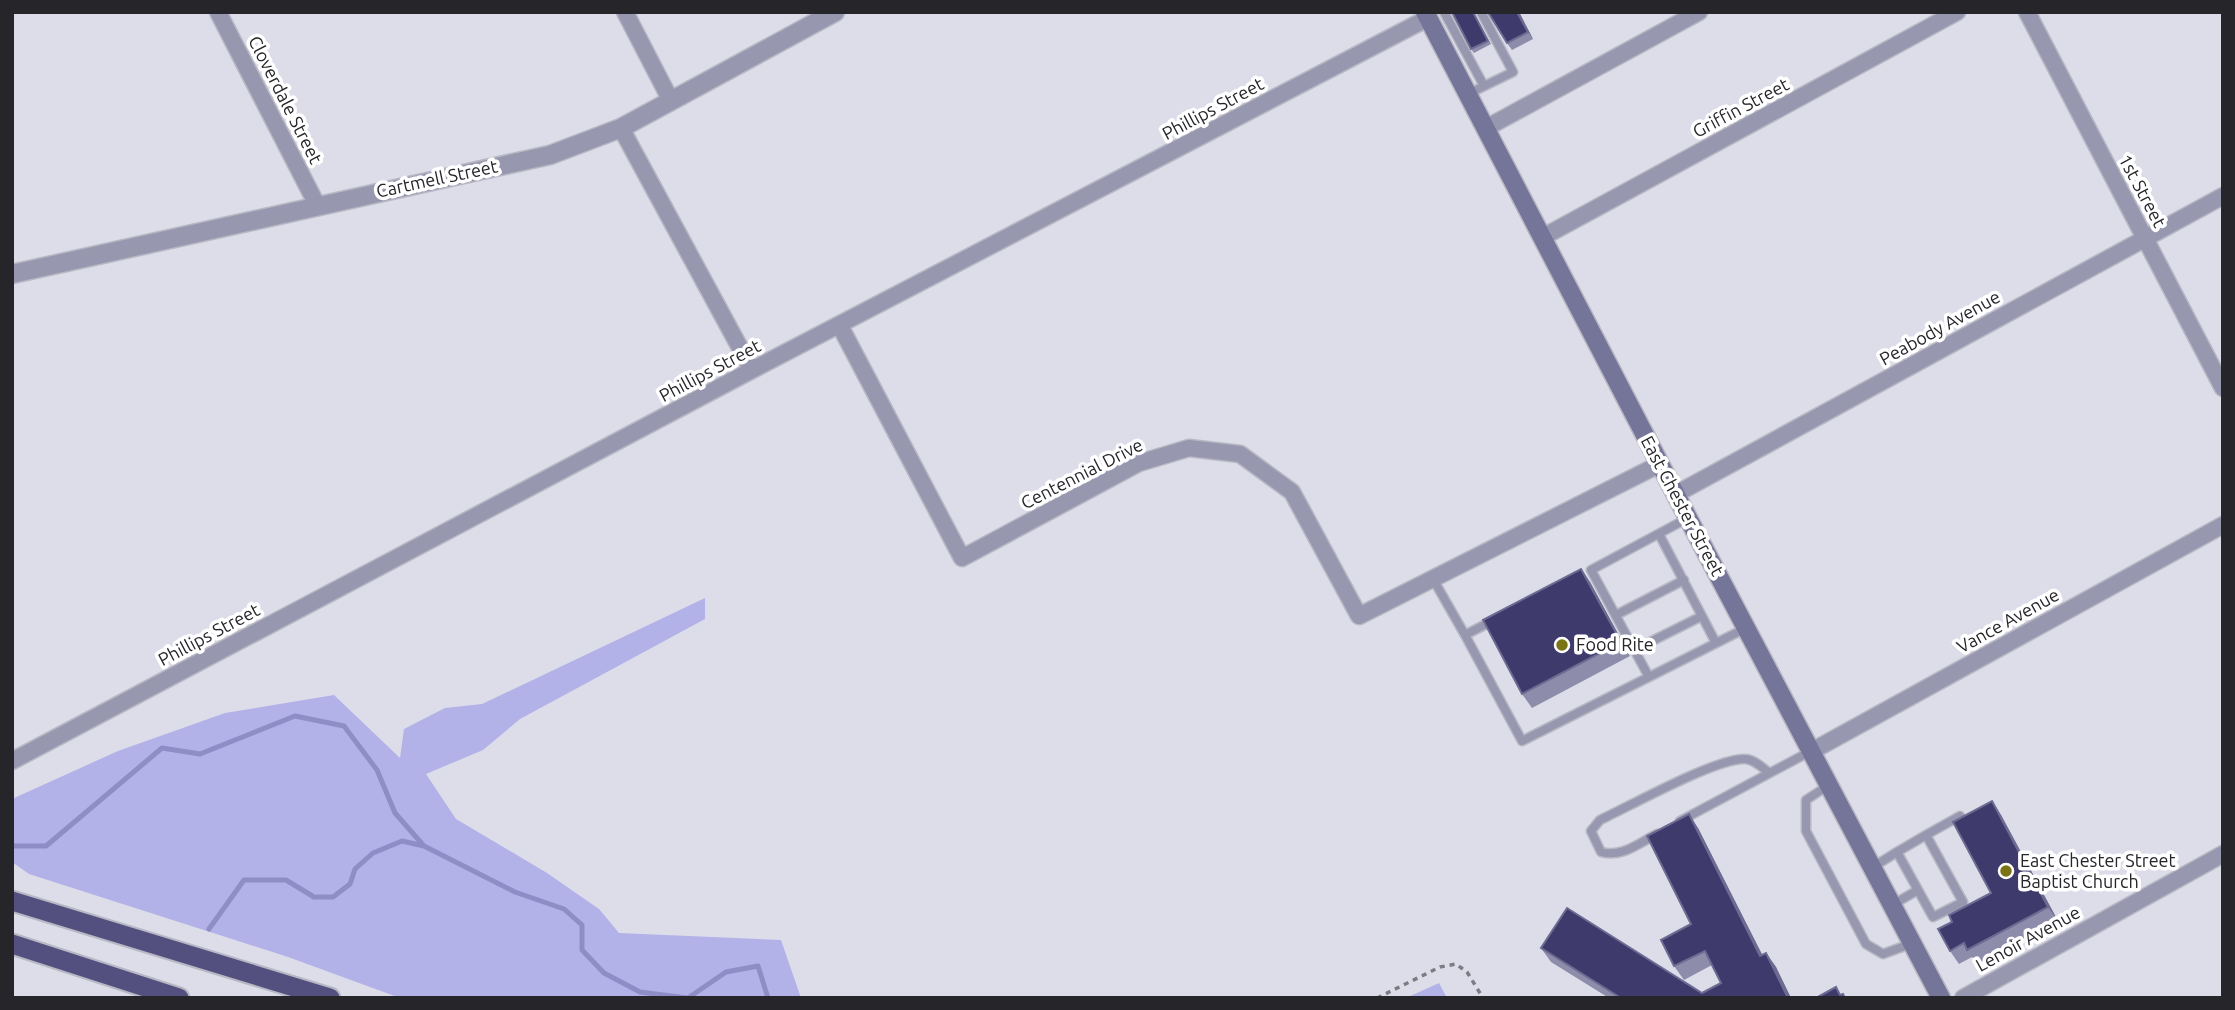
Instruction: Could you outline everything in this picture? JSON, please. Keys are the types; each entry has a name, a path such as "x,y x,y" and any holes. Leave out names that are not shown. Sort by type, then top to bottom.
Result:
{"highway":[{"path":"12,901 330,998"},
{"path":"12,944 179,998"}],"main road":[{"name":"East Chester Street","path":"1434,14 1476,90 1486,128 1688,519 1941,998"}],"street":[{"name":"Cloverdale Street","path":"219,12 317,205"},
{"path":"625,12 670,99"},
{"name":"Cartmell Street","path":"12,274 550,155 621,128 670,99 835,12"},
{"path":"1486,128 1699,12"},
{"name":"Griffin Street","path":"1543,237 1957,12"},
{"name":"1st Street","path":"2027,12 2223,388"},
{"name":"Phillips Street","path":"12,761 1434,14"},
{"path":"621,128 752,370"},
{"name":"Peabody Avenue","path":"1676,494 2223,196"},
{"name":"Centennial Drive","path":"840,326 962,558 1139,463 1189,448 1240,454 1292,492 1359,616 1660,464"},
{"name":"Vance Avenue","path":"1812,751 2223,525"},
{"name":"Lenoir Avenue","path":"1963,998 2223,854"}],"lane":[{"path":"1476,90 1513,72 1481,12"},
{"path":"1580,576 1688,519"},
{"path":"1659,534 1716,643"},
{"path":"1591,570 1649,677"},
{"path":"1433,578 1522,741 1747,628"},
{"path":"1616,615 1684,580"},
{"path":"1634,650 1702,616"},
{"path":"1465,635 1499,617"},
{"path":"1672,825 1812,751"},
{"path":"1660,832 1612,855 1601,852 1591,831 1600,820 1712,766 1746,758 1768,772"},
{"path":"1829,785 1807,800 1806,831 1866,944 1883,954 1913,943"},
{"path":"1873,867 1961,816"},
{"path":"1897,852 1933,917 1963,902 1926,835"},
{"path":"1892,905 1918,890"}],"path":[{"path":"1377,998 1440,967 1456,964 1467,972 1483,998"}],"shaded area":[{"path":"705,598 705,619 520,719 483,750 426,774 456,819 547,873 599,909 619,933 781,940 801,998 400,998 288,957 29,874 12,862 12,799 118,751 225,713 334,695 400,758 404,729 445,708 482,704"},
{"path":"1439,983 1447,998 1408,998 1408,997"}],"building":[{"path":"1473,12 1488,41 1471,49 1453,14"},
{"path":"1488,12 1517,12 1528,32 1507,43"},
{"name":"Food Rite","path":"1581,569 1621,642 1522,694 1483,620"},
{"name":"East Chester Street Baptist Church","path":"1992,801 2048,907 1967,950 1964,943 1950,951 1938,929 1952,922 1949,915 1991,893 1953,822"},
{"path":"1689,814 1760,956 1766,953 1788,998 1621,998 1541,948 1567,908 1702,993 1721,983 1705,951 1674,966 1661,940 1691,924 1647,836"},
{"path":"1836,987 1845,998 1816,998"}],"waterway":[{"path":"12,846 46,846 162,748 200,754 295,716 344,726 377,770 395,813 424,846 515,892 564,909 582,925 582,950 604,973 640,992 687,998"},
{"path":"209,929 244,880 286,880 314,897 333,897 350,884 355,869 373,853 402,841 424,846"},
{"path":"688,998 726,972 758,966 768,998"}],"place":[{"name":"Food Rite","path":"1562,645"},
{"name":"East Chester Street Baptist Church","path":"2006,871"}]}
